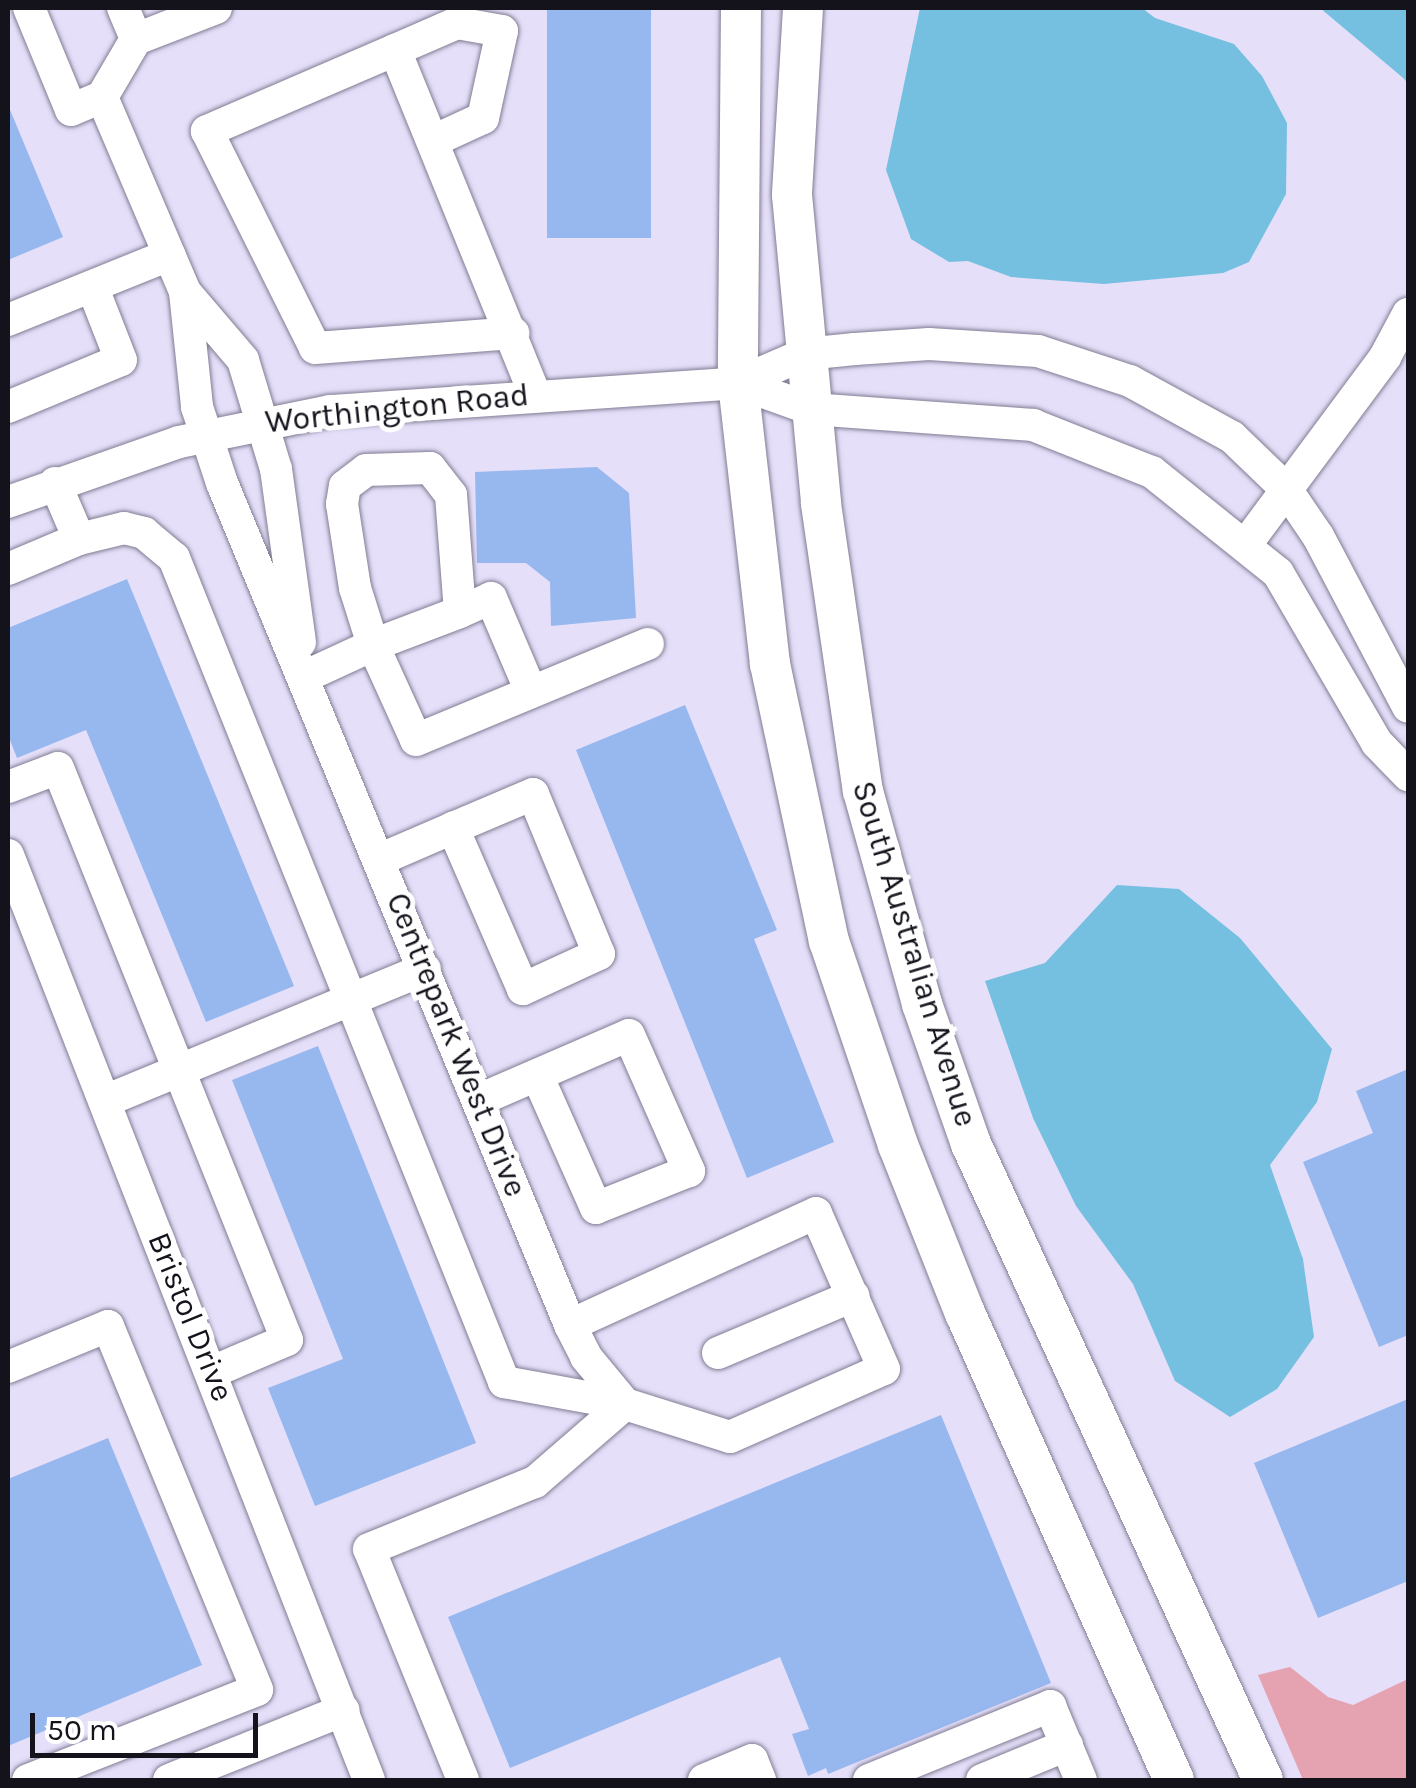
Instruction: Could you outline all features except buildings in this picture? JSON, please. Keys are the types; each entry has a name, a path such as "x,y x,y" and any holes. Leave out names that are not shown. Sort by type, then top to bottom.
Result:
{"main road":[{"name":"South Australian Avenue","path":"741,8 738,383 770,664 829,940 898,1145 965,1314 1174,1780"},
{"name":"South Australian Avenue","path":"803,8 792,195 811,408 863,791 922,1004 971,1144 1032,1285 1263,1780"}],"street":[{"path":"29,8 71,110 102,97 136,39 216,8"},
{"path":"123,8 136,39"},
{"path":"433,140 483,118 502,31 457,23 207,132 315,348 513,333"},
{"path":"395,50 535,394"},
{"path":"102,97 185,292"},
{"path":"8,320 170,254"},
{"path":"8,407 122,360 92,286"},
{"name":"Centrepark West Drive","path":"185,292 243,360 263,422 276,470 306,676"},
{"name":"Centrepark West Drive","path":"185,292 204,436 306,676 570,1326 625,1404"},
{"path":"1247,542 1408,314"},
{"path":"738,383 805,354 984,345 1089,365 1183,405 1232,436 1286,489 1408,707"},
{"path":"738,383 811,408 996,418 1073,437 1152,472 1247,542 1300,606 1376,744 1408,775"},
{"name":"Worthington Road","path":"8,502 55,483 204,436 263,422 535,394 738,383"},
{"path":"460,612 447,484 418,465 357,473 344,486 342,504 355,588 374,645 416,740 648,644"},
{"path":"55,483 80,540"},
{"path":"8,569 80,540 124,528 160,543 174,558 504,1382 625,1404 730,1437 884,1369 816,1212 570,1326"},
{"path":"306,676 492,598 532,692"},
{"path":"8,787 58,768 287,1340 212,1372"},
{"path":"380,859 533,794 599,954 524,989 453,828"},
{"name":"Bristol Drive","path":"8,855 369,1780"},
{"path":"105,1100 425,968"},
{"path":"478,1100 629,1034 689,1171 596,1208 537,1075"},
{"path":"718,1353 852,1296"},
{"path":"8,1367 108,1326 257,1690 28,1780"},
{"path":"463,1780 370,1548 536,1482 625,1404"},
{"path":"869,1780 1050,1706 1082,1780"},
{"path":"181,1778 344,1710"},
{"path":"982,1780 1067,1745"},
{"path":"704,1780 752,1760 760,1780"}],"shaded area":[{"path":"1290,1667 1328,1697 1353,1705 1408,1679 1408,1780 1303,1780 1258,1675"}],"water":[{"path":"920,8 1142,8 1155,18 1234,44 1262,76 1287,123 1286,194 1249,262 1223,273 1104,284 1011,277 968,261 949,262 911,239 886,170"},
{"path":"1320,8 1408,8 1408,83 1402,77"},
{"path":"1117,885 1179,889 1240,938 1332,1049 1317,1102 1270,1165 1303,1259 1314,1337 1277,1389 1230,1417 1175,1381 1133,1284 1076,1206 1033,1118 985,981 1045,963"}]}
